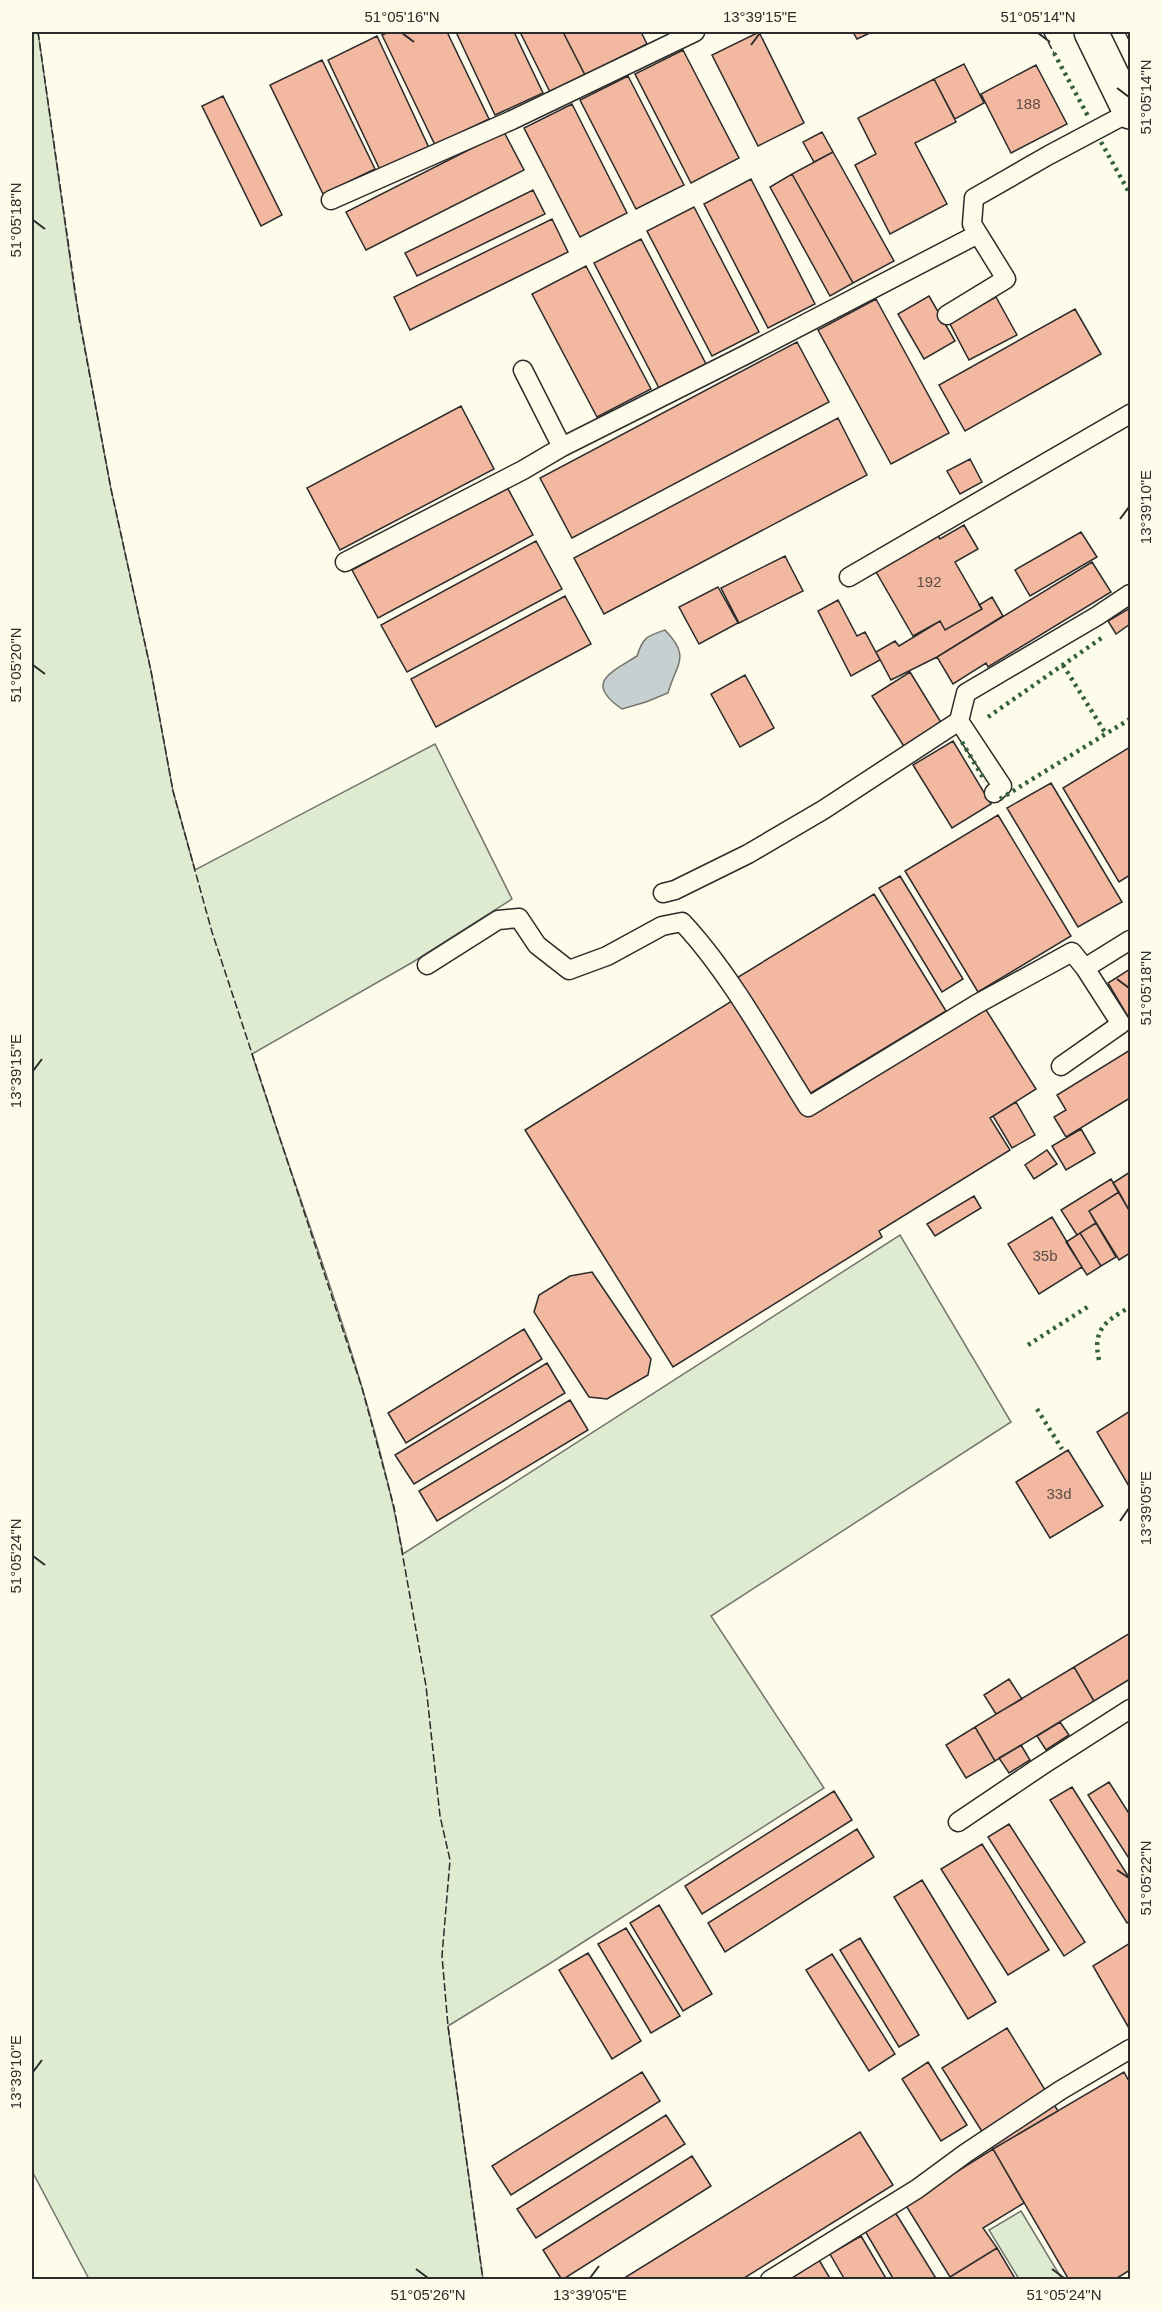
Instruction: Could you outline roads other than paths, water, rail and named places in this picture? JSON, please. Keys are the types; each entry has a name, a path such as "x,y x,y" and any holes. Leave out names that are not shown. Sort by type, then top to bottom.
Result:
{"street":[{"path":"1091,32 1131,112"}],"lane":[{"path":"332,200 512,120 695,32"},
{"path":"947,315 1006,279 972,224 974,198 1131,112"},
{"path":"345,561 978,234"},
{"path":"523,370 562,447"},
{"path":"849,578 1131,414"},
{"path":"663,893 675,890 757,849 823,810 959,721 966,693 1131,594"},
{"path":"959,721 1002,786 994,793"},
{"path":"427,965 498,920 519,918 537,945 569,970 607,956 662,926 682,922 701,941 728,980 808,1107 977,1004 1072,952 1121,1024 1061,1066"},
{"path":"1085,968 1131,940"},
{"path":"958,1822 1131,1709"},
{"path":"770,2280 917,2189 966,2153 1061,2090 1131,2049"}]}
